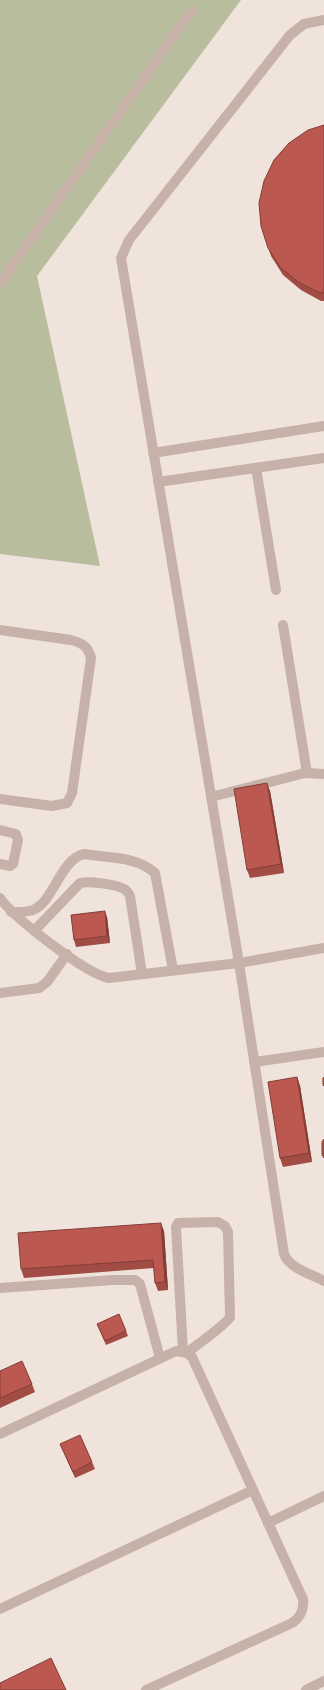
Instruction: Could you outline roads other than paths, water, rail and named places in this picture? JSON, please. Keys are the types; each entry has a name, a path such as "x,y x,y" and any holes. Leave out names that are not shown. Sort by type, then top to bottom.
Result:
{"street":[{"path":"0,283 192,10"},
{"path":"324,20 304,24 290,35 129,240 121,258 239,963 284,1254 286,1259 291,1264 324,1281"},
{"path":"153,452 324,426"},
{"path":"158,482 324,458"},
{"path":"256,468 276,590"},
{"path":"283,624 306,767 305,773"},
{"path":"0,630 71,640 82,643 89,650 91,658 72,793 67,803 52,806 0,799"},
{"path":"211,797 305,773 324,774"},
{"path":"0,830 16,834 18,840 13,864 10,866 0,864"},
{"path":"11,912 29,911 40,906 70,862 79,855 84,854 137,862 149,868 154,873 173,970"},
{"path":"34,931 80,883 85,882 119,886 126,890 130,896 142,974"},
{"path":"0,898 11,912 34,931 103,977 239,963 324,948"},
{"path":"0,993 39,988 47,982 67,954"},
{"path":"254,1062 324,1052"},
{"path":"218,1222 225,1226 228,1232 230,1317 226,1324 214,1330 185,1352 176,1227 178,1223 218,1222"},
{"path":"0,1288 112,1280 136,1280 140,1284 160,1358"},
{"path":"0,1434 176,1351 185,1352 192,1357 303,1599 304,1606 300,1616 292,1623 146,1690"},
{"path":"0,1609 253,1490"},
{"path":"268,1523 324,1496"},
{"path":"306,1690 324,1681"}]}
